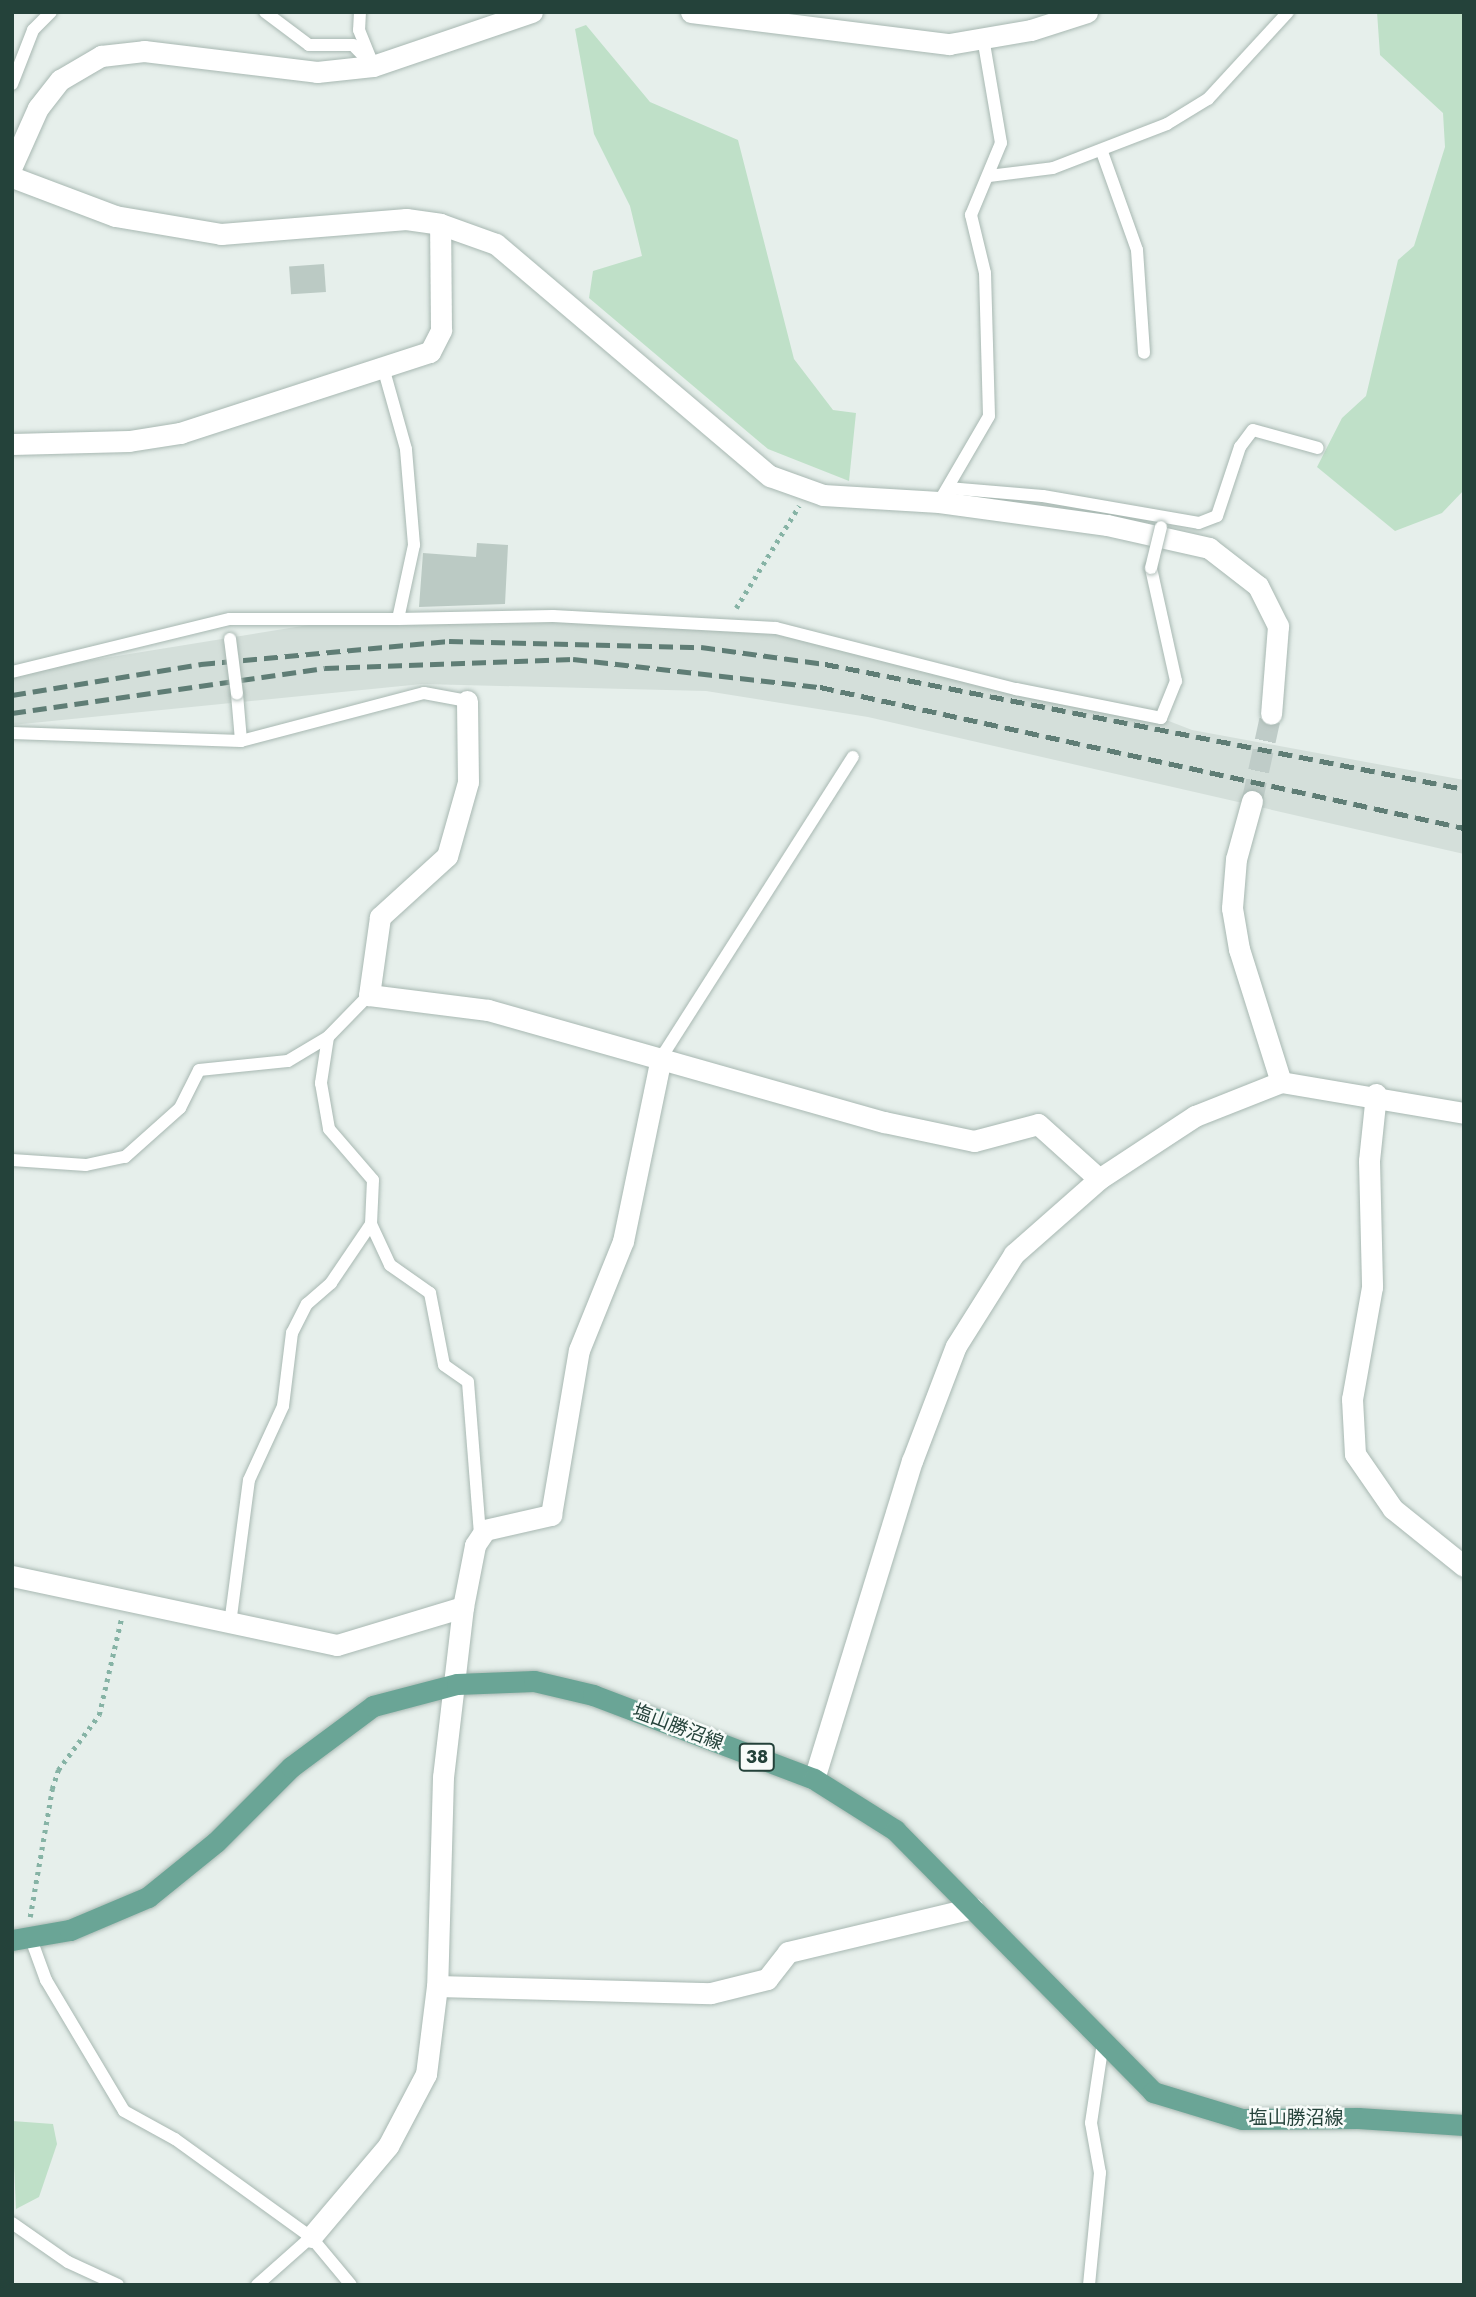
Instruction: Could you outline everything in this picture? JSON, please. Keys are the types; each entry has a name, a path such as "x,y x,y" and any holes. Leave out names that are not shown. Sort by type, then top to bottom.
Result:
{"main road":[{"name":"塩山勝沼線","path":"22,1940 108,1918 148,1897 216,1842 326,1737 373,1706 457,1684 534,1681 593,1695 814,1779 895,1830 1153,2092 1242,2119 1358,2118 1464,2125"}],"street":[{"path":"12,166 38,108 60,80 101,56 144,51 317,72 373,66 532,12"},
{"path":"691,12 948,44 1087,12"},
{"path":"12,177 115,216 221,234 406,219 440,223 496,244 770,476 823,495 944,495 1107,524 1209,548 1258,586 1278,626 1271,714"},
{"path":"12,444 129,441 180,433 430,352 440,330 440,223"},
{"path":"467,701 468,782 447,856 380,917 369,995 488,1010 884,1122 975,1141 1038,1124 1099,1179"},
{"path":"1252,801 1236,859 1233,908 1238,949 1281,1082"},
{"path":"311,2237 388,2146 426,2074 437,1986 443,1777 457,1684 463,1607 480,1536 485,1530 551,1515 579,1350 623,1241 661,1058"},
{"path":"814,1779 912,1461 956,1346 1014,1254 1099,1179 1195,1116 1281,1082 1376,1094 1464,1113"},
{"path":"1376,1094 1369,1175 1374,1263 1352,1399 1355,1454 1393,1509 1464,1566"},
{"path":"12,1576 125,1603 337,1645 463,1607"},
{"path":"437,1986 711,1993 767,1979 788,1952 974,1908"}],"lane":[{"path":"12,84 33,30 51,12"},
{"path":"265,12 309,45 353,45 373,66"},
{"path":"359,12 359,30 373,66"},
{"path":"989,176 1052,169 1102,152 1167,124 1208,99 1288,12"},
{"path":"983,38 1001,143 971,215 985,273 989,416 944,495 1043,496 1162,523 1199,523 1217,516 1240,447 1253,430 1318,448"},
{"path":"1102,152 1137,250 1144,353"},
{"path":"383,367 407,449 414,545 398,619"},
{"path":"12,673 230,619 552,616 776,628 1016,689 1161,718 1176,681 1152,568 1162,523"},
{"path":"230,619 240,741"},
{"path":"12,733 240,741 424,693 467,701"},
{"path":"661,1058 853,757"},
{"path":"12,1160 86,1165 125,1157 180,1108 199,1070 288,1061 328,1037 369,995"},
{"path":"328,1037 322,1106 341,1148 373,1180 371,1224 390,1265 430,1293 444,1365 468,1382 480,1536"},
{"path":"230,1624 248,1480 283,1406 292,1334 307,1304 331,1283 345,1255 371,1224"},
{"path":"22,1940 124,2111 175,2139 311,2237 351,2285"},
{"path":"1089,2285 1100,2173 1091,2123 1103,2043"},
{"path":"12,2223 68,2262 118,2285"},
{"path":"257,2285 311,2237"}],"path":[{"path":"726,625 783,539 807,489"},
{"path":"22,1940 30,1911 52,1789 58,1770 99,1715 125,1603"}],"shaded area":[{"path":"471,617 776,628 1161,718 1192,730 1464,780 1464,854 868,717 706,691 422,684 12,725 12,673 352,618"}],"green space":[{"path":"1377,12 1464,12 1464,490 1442,513 1395,531 1317,467 1342,418 1366,396 1398,260 1414,246 1445,147 1443,113 1380,55"},
{"path":"586,25 650,102 738,140 794,359 833,410 856,413 849,481 768,449 589,298 593,271 642,256 630,206 594,134 575,29"},
{"path":"12,2121 53,2124 57,2144 39,2197 16,2209"}],"building":[{"path":"324,264 326,292 291,294 289,266"},
{"path":"477,543 508,545 505,604 419,607 423,553 476,557"}],"tunnel":[{"path":"1252,801 1271,714"}],"railway":[{"path":"12,695 201,664 449,641 701,647 825,664 1464,789"},
{"path":"12,713 325,668 573,659 820,687 1464,828"}]}
